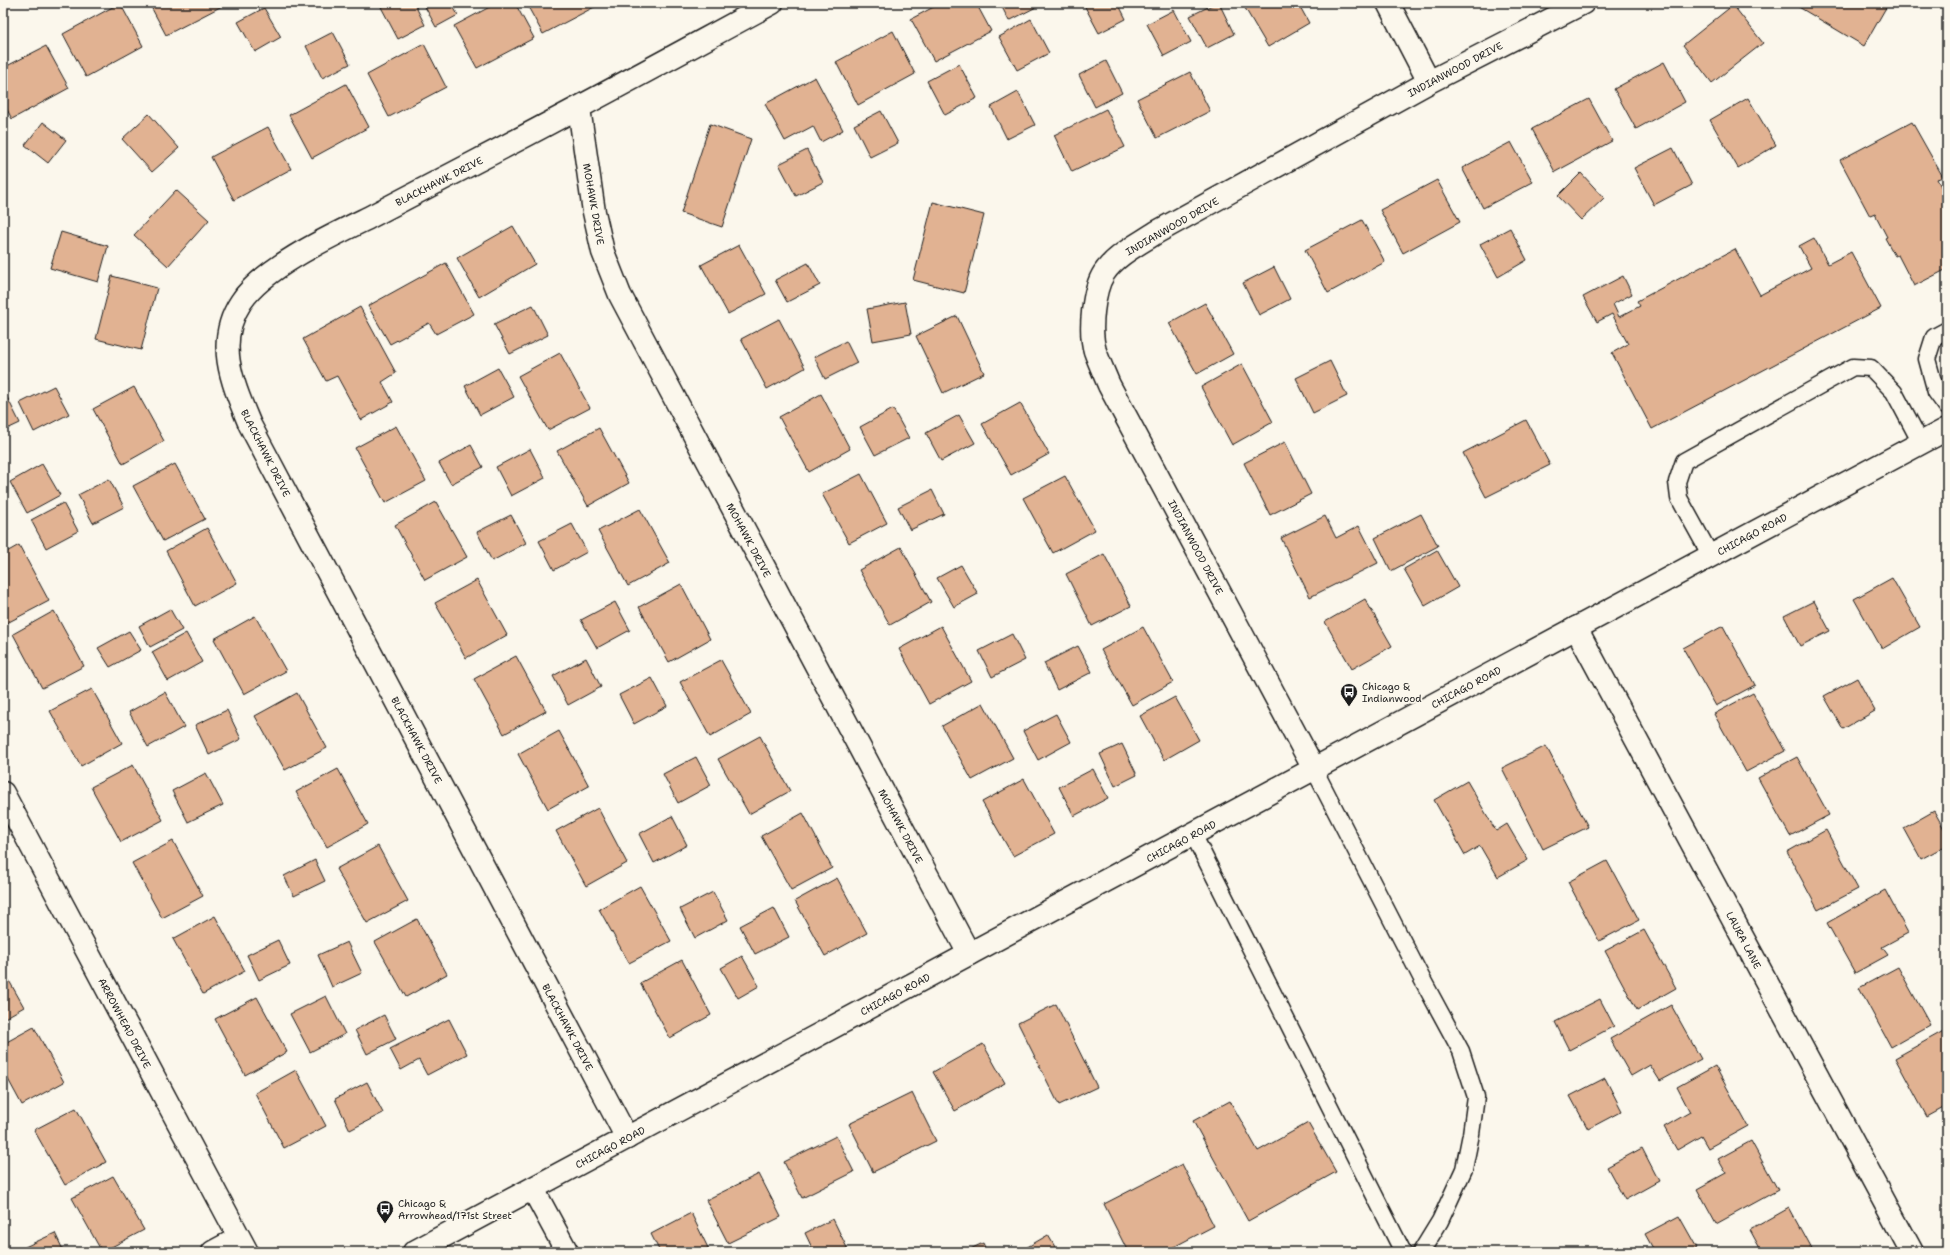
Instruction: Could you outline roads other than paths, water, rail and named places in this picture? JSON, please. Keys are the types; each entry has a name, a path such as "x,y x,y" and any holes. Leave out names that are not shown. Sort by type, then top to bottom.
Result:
{"street":[{"name":"BLACKHAWK DRIVE","path":"627,1138 250,425 233,384 227,353 230,326 242,301 265,277 322,242 579,108 772,3"},
{"path":"1388,3 1429,82"},
{"name":"INDIANWOOD DRIVE","path":"1314,769 1109,385 1094,349 1092,321 1095,295 1104,273 1125,252 1157,232 1429,82 1583,3"},
{"name":"MOHAWK DRIVE","path":"579,108 594,212 603,252 620,295 969,954"},
{"name":"CHICAGO ROAD","path":"414,1252 1947,429"},
{"name":"LAURA LANE","path":"1576,628 1912,1252"},
{"name":"ARROWHEAD DRIVE","path":"3,794 243,1245"},
{"path":"533,1189 567,1252"},
{"path":"213,1252 243,1245"}],"lane":[{"path":"1947,330 1934,337 1927,359 1936,392 1947,407"},
{"path":"1711,556 1679,498 1677,482 1684,461 1853,367 1871,368 1894,392 1921,443"},
{"path":"1314,769 1421,977 1462,1051 1476,1097 1464,1169 1440,1221 1421,1252"},
{"path":"1193,834 1403,1252"}],"place":[{"name":"Chicago & Indianwood","path":"1349,707"},
{"name":"Chicago & Arrowhead/171st Street","path":"385,1224"}]}
